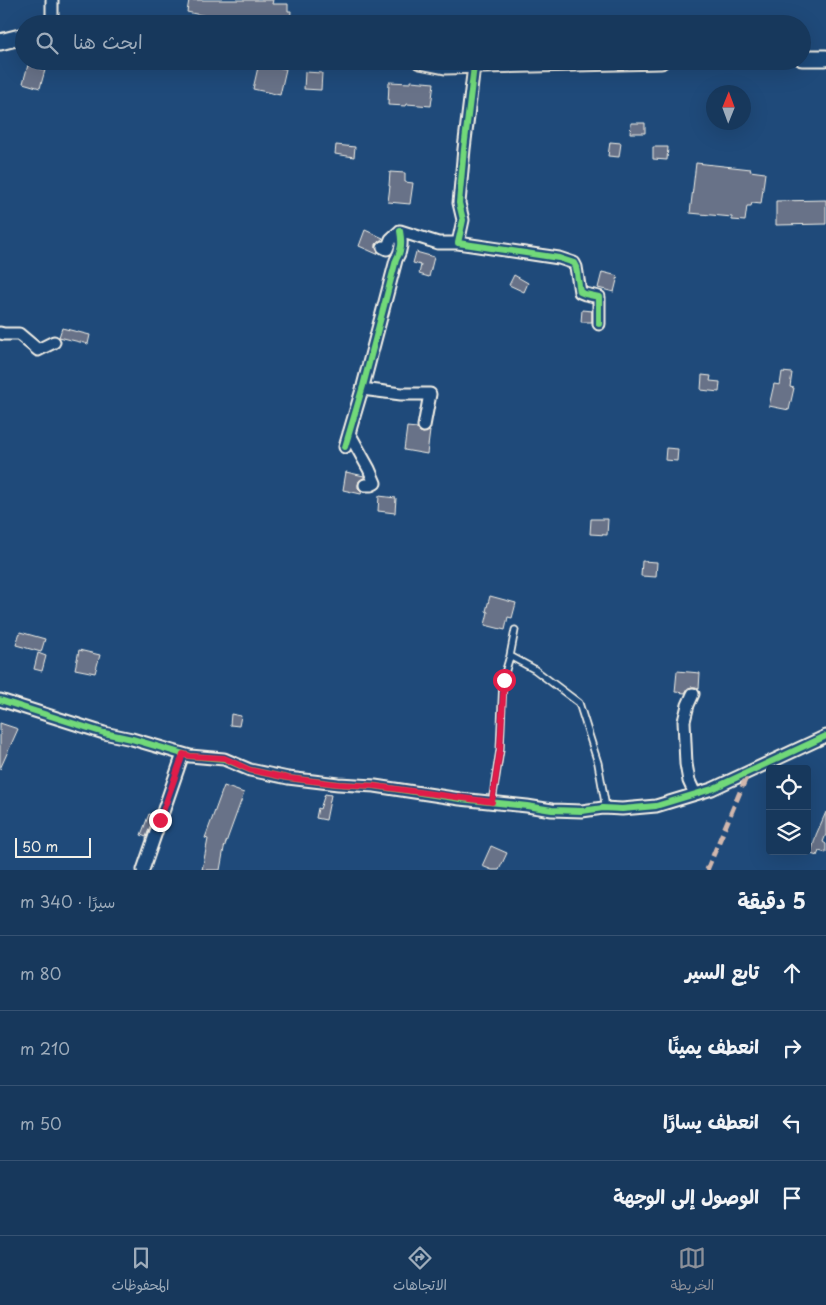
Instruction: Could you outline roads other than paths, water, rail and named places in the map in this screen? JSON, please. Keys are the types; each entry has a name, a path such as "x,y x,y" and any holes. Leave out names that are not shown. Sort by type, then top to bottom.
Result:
{"main road":[{"path":"0,42 15,38"},
{"path":"811,58 826,58"}],"street":[{"path":"52,0 52,15"},
{"path":"458,243 463,220 459,203 474,70"},
{"path":"400,230 438,243 458,243 559,258 574,263 580,292 599,297 599,324"},
{"path":"383,247 387,249 391,239 400,230"},
{"path":"345,447 396,260 400,253 402,240 400,230"},
{"path":"0,333 19,334 38,350 54,342"},
{"path":"362,388 401,394 430,394 424,426"},
{"path":"349,433 375,483 371,485 365,484"},
{"path":"693,694 684,721 686,764 694,794"},
{"path":"0,700 104,733 190,756 224,758 250,770 288,778 375,786 552,810 656,806 721,785 826,736"},
{"path":"143,870 183,754"}],"lane":[{"path":"492,802 500,750 504,680 514,630"},
{"path":"510,656 534,669 579,703 598,763 606,808"}]}
